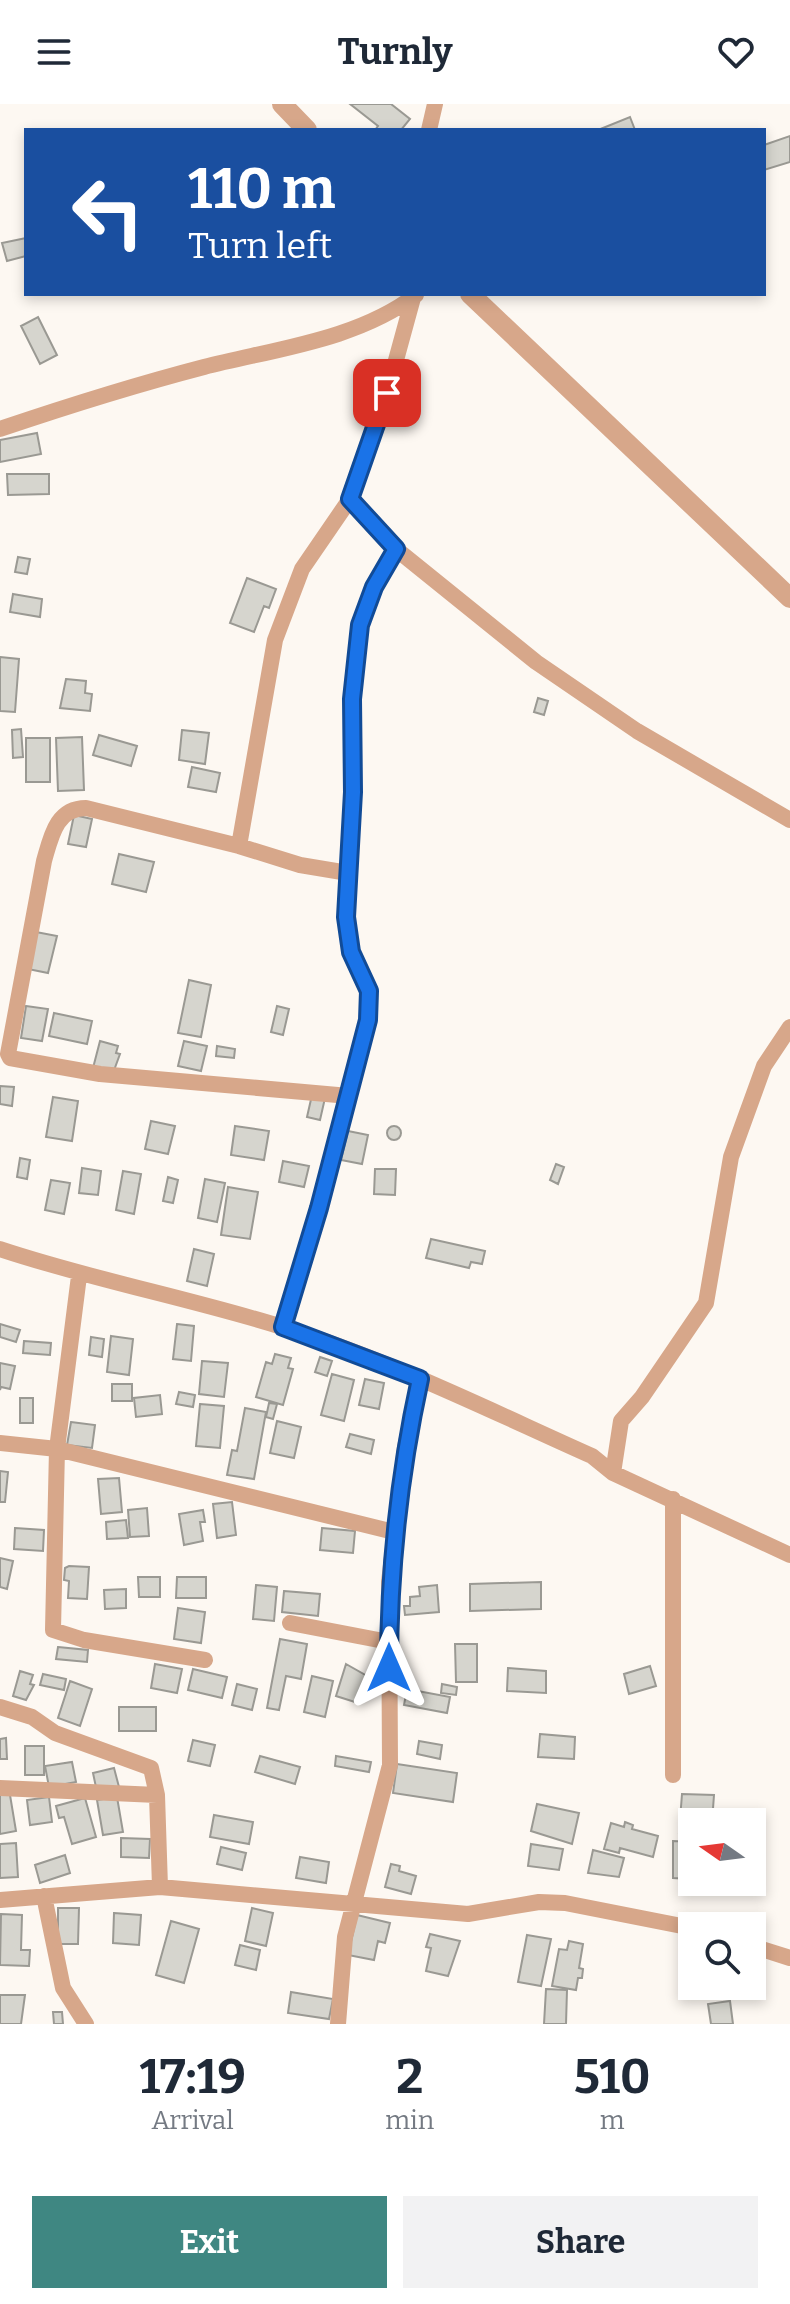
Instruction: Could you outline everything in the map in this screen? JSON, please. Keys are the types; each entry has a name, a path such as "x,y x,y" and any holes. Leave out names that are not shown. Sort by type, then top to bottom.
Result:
{"street":[{"path":"282,104 305,128"},
{"path":"429,128 435,104"},
{"path":"0,429 105,393 335,334 384,315 415,296"},
{"path":"239,846 275,640 302,569 350,499 387,393 415,296"},
{"path":"472,296 790,598"},
{"path":"350,499 396,549 536,662 637,731 790,820"},
{"path":"283,1327 368,1020 369,991 348,939 353,792 352,699 360,625 374,587 396,549"},
{"path":"348,873 300,865 239,846 86,808 63,815 54,829 44,861 7,1045 10,1058 100,1074 349,1096"},
{"path":"613,1473 621,1421 642,1397 706,1303 731,1157 764,1066 790,1027"},
{"path":"0,1249 79,1276 283,1327 420,1379 592,1456 613,1473 790,1555"},
{"path":"79,1276 57,1449 53,1630 84,1640 205,1660"},
{"path":"338,2024 341,1966 390,1765 389,1642 394,1532 405,1447 420,1379"},
{"path":"0,1443 57,1449 394,1532"},
{"path":"673,1499 673,1775"},
{"path":"290,1623 389,1642"},
{"path":"0,1707 23,1713 55,1733 151,1768 157,1795 160,1887"},
{"path":"0,1788 157,1795"},
{"path":"0,1900 160,1887 468,1914 539,1902 565,1903 678,1925"},
{"path":"44,1896 63,1988 86,2024"},
{"path":"766,1950 790,1958"}],"building":[{"path":"350,104 391,104 410,119 403,128 376,128 378,126"},
{"path":"630,117 634,128 603,128"},
{"path":"790,136 790,162 766,169 766,144"},
{"path":"24,238 24,257 7,261 2,243"},
{"path":"38,317 57,355 40,364 21,326"},
{"path":"37,433 41,454 0,462 0,440"},
{"path":"7,474 49,474 49,494 8,495"},
{"path":"18,557 30,559 27,574 15,572"},
{"path":"247,578 276,589 269,608 264,606 254,632 230,623"},
{"path":"13,594 42,599 40,617 10,612"},
{"path":"0,657 19,659 15,712 0,711"},
{"path":"66,679 86,681 85,693 92,694 90,711 60,708"},
{"path":"538,698 548,701 544,715 534,712"},
{"path":"21,729 23,757 13,758 12,730"},
{"path":"182,730 209,733 205,764 179,760"},
{"path":"99,735 137,746 131,766 93,755"},
{"path":"82,737 84,790 58,791 56,738"},
{"path":"26,738 50,738 50,782 26,782"},
{"path":"192,767 220,773 216,792 188,787"},
{"path":"74,815 92,819 86,847 68,844"},
{"path":"119,854 154,862 146,892 112,884"},
{"path":"36,932 57,936 48,973 28,969"},
{"path":"189,980 211,985 201,1037 178,1033"},
{"path":"26,1006 48,1009 42,1041 21,1038"},
{"path":"277,1006 289,1009 283,1035 271,1032"},
{"path":"54,1013 92,1021 87,1044 49,1036"},
{"path":"100,1041 118,1046 116,1053 120,1054 113,1073 93,1068"},
{"path":"184,1041 207,1046 201,1071 178,1066"},
{"path":"217,1046 235,1049 234,1058 216,1056"},
{"path":"0,1086 14,1087 12,1106 0,1104"},
{"path":"312,1095 325,1098 320,1120 307,1117"},
{"path":"53,1097 78,1101 72,1141 46,1137"},
{"path":"151,1121 175,1126 168,1154 145,1149"},
{"path":"235,1126 269,1131 264,1160 231,1155"},
{"path":"394,1126 401,1133 394,1140 387,1133"},
{"path":"348,1131 368,1135 362,1164 341,1160"},
{"path":"20,1158 30,1160 27,1179 17,1177"},
{"path":"283,1161 309,1166 304,1187 279,1182"},
{"path":"556,1164 564,1167 558,1184 550,1180"},
{"path":"82,1168 101,1171 98,1195 79,1193"},
{"path":"375,1169 396,1169 395,1195 374,1194"},
{"path":"123,1171 141,1174 134,1214 116,1210"},
{"path":"168,1177 178,1180 173,1203 163,1201"},
{"path":"205,1179 225,1183 217,1222 198,1218"},
{"path":"51,1180 70,1183 64,1214 45,1210"},
{"path":"228,1187 258,1192 250,1239 221,1235"},
{"path":"431,1239 485,1251 482,1264 471,1262 469,1268 426,1258"},
{"path":"194,1249 214,1254 207,1286 187,1281"},
{"path":"0,1324 20,1330 16,1342 0,1337"},
{"path":"177,1324 194,1326 191,1361 173,1359"},
{"path":"111,1336 133,1339 129,1375 107,1372"},
{"path":"91,1337 104,1339 102,1357 89,1355"},
{"path":"24,1341 51,1343 50,1355 23,1353"},
{"path":"275,1354 291,1358 288,1368 293,1369 283,1405 256,1397 266,1362 272,1364"},
{"path":"320,1357 332,1361 327,1376 315,1372"},
{"path":"202,1361 228,1363 224,1397 199,1394"},
{"path":"0,1363 15,1366 10,1389 1,1387 0,1390"},
{"path":"332,1374 354,1380 344,1421 321,1415"},
{"path":"365,1379 384,1383 379,1409 359,1405"},
{"path":"112,1384 132,1384 132,1401 112,1401"},
{"path":"179,1392 195,1395 193,1407 176,1404"},
{"path":"160,1395 162,1414 136,1417 134,1398"},
{"path":"20,1398 33,1398 33,1423 20,1423"},
{"path":"269,1403 277,1404 273,1419 266,1417"},
{"path":"200,1404 224,1406 220,1448 196,1446"},
{"path":"245,1408 266,1412 254,1479 227,1475 232,1450 237,1451"},
{"path":"277,1421 301,1427 294,1458 270,1453"},
{"path":"71,1422 95,1425 92,1448 67,1445"},
{"path":"350,1434 374,1440 371,1454 346,1447"},
{"path":"0,1471 8,1472 5,1502 0,1502"},
{"path":"119,1478 122,1512 101,1514 98,1479"},
{"path":"232,1502 236,1535 217,1538 213,1504"},
{"path":"147,1508 149,1536 130,1537 128,1510"},
{"path":"203,1510 205,1522 200,1522 203,1541 184,1545 179,1514"},
{"path":"126,1520 128,1538 107,1539 106,1522"},
{"path":"15,1528 44,1530 43,1551 14,1549"},
{"path":"322,1528 355,1531 353,1553 320,1550"},
{"path":"0,1558 13,1561 7,1589 0,1587"},
{"path":"89,1567 87,1599 68,1598 69,1581 64,1580 65,1568"},
{"path":"138,1577 160,1577 160,1597 139,1597"},
{"path":"177,1577 206,1577 206,1598 176,1598"},
{"path":"541,1582 541,1609 470,1611 470,1584"},
{"path":"256,1585 277,1587 274,1621 253,1619"},
{"path":"437,1585 439,1612 405,1615 404,1606 410,1606 410,1597 420,1596 419,1587"},
{"path":"126,1589 126,1608 105,1609 104,1590"},
{"path":"284,1591 320,1594 318,1616 282,1612"},
{"path":"178,1608 205,1612 201,1643 174,1639"},
{"path":"280,1639 307,1644 301,1679 286,1676 279,1710 267,1708"},
{"path":"455,1644 477,1644 477,1682 456,1682"},
{"path":"58,1647 88,1650 87,1662 56,1659"},
{"path":"155,1664 182,1669 177,1693 151,1688"},
{"path":"346,1664 367,1676 358,1703 336,1696"},
{"path":"650,1666 656,1686 629,1694 624,1674"},
{"path":"508,1668 546,1671 546,1693 507,1691"},
{"path":"193,1669 227,1677 222,1698 188,1690"},
{"path":"20,1671 33,1675 30,1684 34,1685 26,1700 13,1696"},
{"path":"43,1674 66,1679 64,1690 40,1685"},
{"path":"312,1676 333,1681 325,1717 304,1712"},
{"path":"70,1681 92,1689 80,1726 58,1718"},
{"path":"237,1684 257,1689 252,1710 232,1705"},
{"path":"442,1684 457,1687 456,1695 441,1693"},
{"path":"407,1689 450,1697 447,1713 404,1705"},
{"path":"119,1707 156,1707 156,1731 119,1731"},
{"path":"540,1734 575,1737 574,1759 538,1757"},
{"path":"6,1738 7,1759 0,1759 0,1739"},
{"path":"193,1740 215,1745 210,1766 188,1761"},
{"path":"419,1741 442,1745 440,1759 417,1754"},
{"path":"25,1746 44,1746 44,1775 25,1775"},
{"path":"260,1756 300,1767 295,1784 255,1772"},
{"path":"336,1756 371,1762 369,1772 335,1766"},
{"path":"72,1762 76,1782 49,1787 45,1766"},
{"path":"397,1764 457,1773 453,1802 393,1793"},
{"path":"114,1768 119,1787 97,1792 93,1773"},
{"path":"9,1789 16,1831 0,1834 0,1791"},
{"path":"682,1794 714,1795 713,1808 681,1808"},
{"path":"49,1797 52,1822 30,1825 27,1800"},
{"path":"117,1797 123,1832 103,1835 97,1800"},
{"path":"85,1798 96,1837 72,1844 64,1817 59,1818 56,1806"},
{"path":"537,1804 579,1813 572,1844 531,1831"},
{"path":"214,1815 253,1822 249,1844 210,1837"},
{"path":"625,1822 633,1825 632,1829 658,1836 653,1857 620,1848 619,1853 604,1849 611,1823 624,1827"},
{"path":"121,1838 150,1839 149,1858 121,1857"},
{"path":"673,1841 678,1841 678,1878 673,1878"},
{"path":"16,1843 18,1877 0,1878 0,1844"},
{"path":"531,1844 563,1849 559,1870 528,1866"},
{"path":"221,1847 246,1853 242,1870 217,1864"},
{"path":"593,1850 624,1858 619,1877 588,1873"},
{"path":"65,1855 70,1873 40,1883 35,1865"},
{"path":"300,1857 329,1862 326,1883 296,1878"},
{"path":"391,1864 400,1866 399,1871 416,1876 411,1894 385,1887"},
{"path":"58,1908 79,1908 78,1944 58,1944"},
{"path":"252,1908 273,1913 266,1946 245,1941"},
{"path":"114,1913 141,1915 139,1945 113,1943"},
{"path":"1,1914 22,1915 21,1950 30,1950 29,1966 0,1965"},
{"path":"357,1915 390,1923 385,1943 378,1941 374,1960 348,1955"},
{"path":"171,1921 199,1929 184,1983 156,1975"},
{"path":"430,1934 460,1941 448,1976 426,1971 431,1948 426,1947"},
{"path":"527,1935 551,1939 541,1986 518,1982"},
{"path":"569,1941 583,1944 579,1968 583,1969 582,1978 578,1978 576,1990 552,1986 559,1949 567,1950"},
{"path":"240,1945 260,1950 256,1970 235,1965"},
{"path":"546,1989 567,1990 566,2024 544,2024"},
{"path":"291,1992 333,1999 329,2019 288,2013"},
{"path":"0,1995 25,1995 21,2024 0,2024"},
{"path":"730,2001 733,2024 711,2024 708,2004"},
{"path":"53,2012 62,2012 63,2024 54,2024"}],"route":[{"path":"387,393 350,499 396,549 374,587 360,625 352,699 353,792 346,917 351,952 369,991 368,1020 319,1208 283,1327 420,1379 405,1447 394,1532 389,1582 389,1668"}]}
